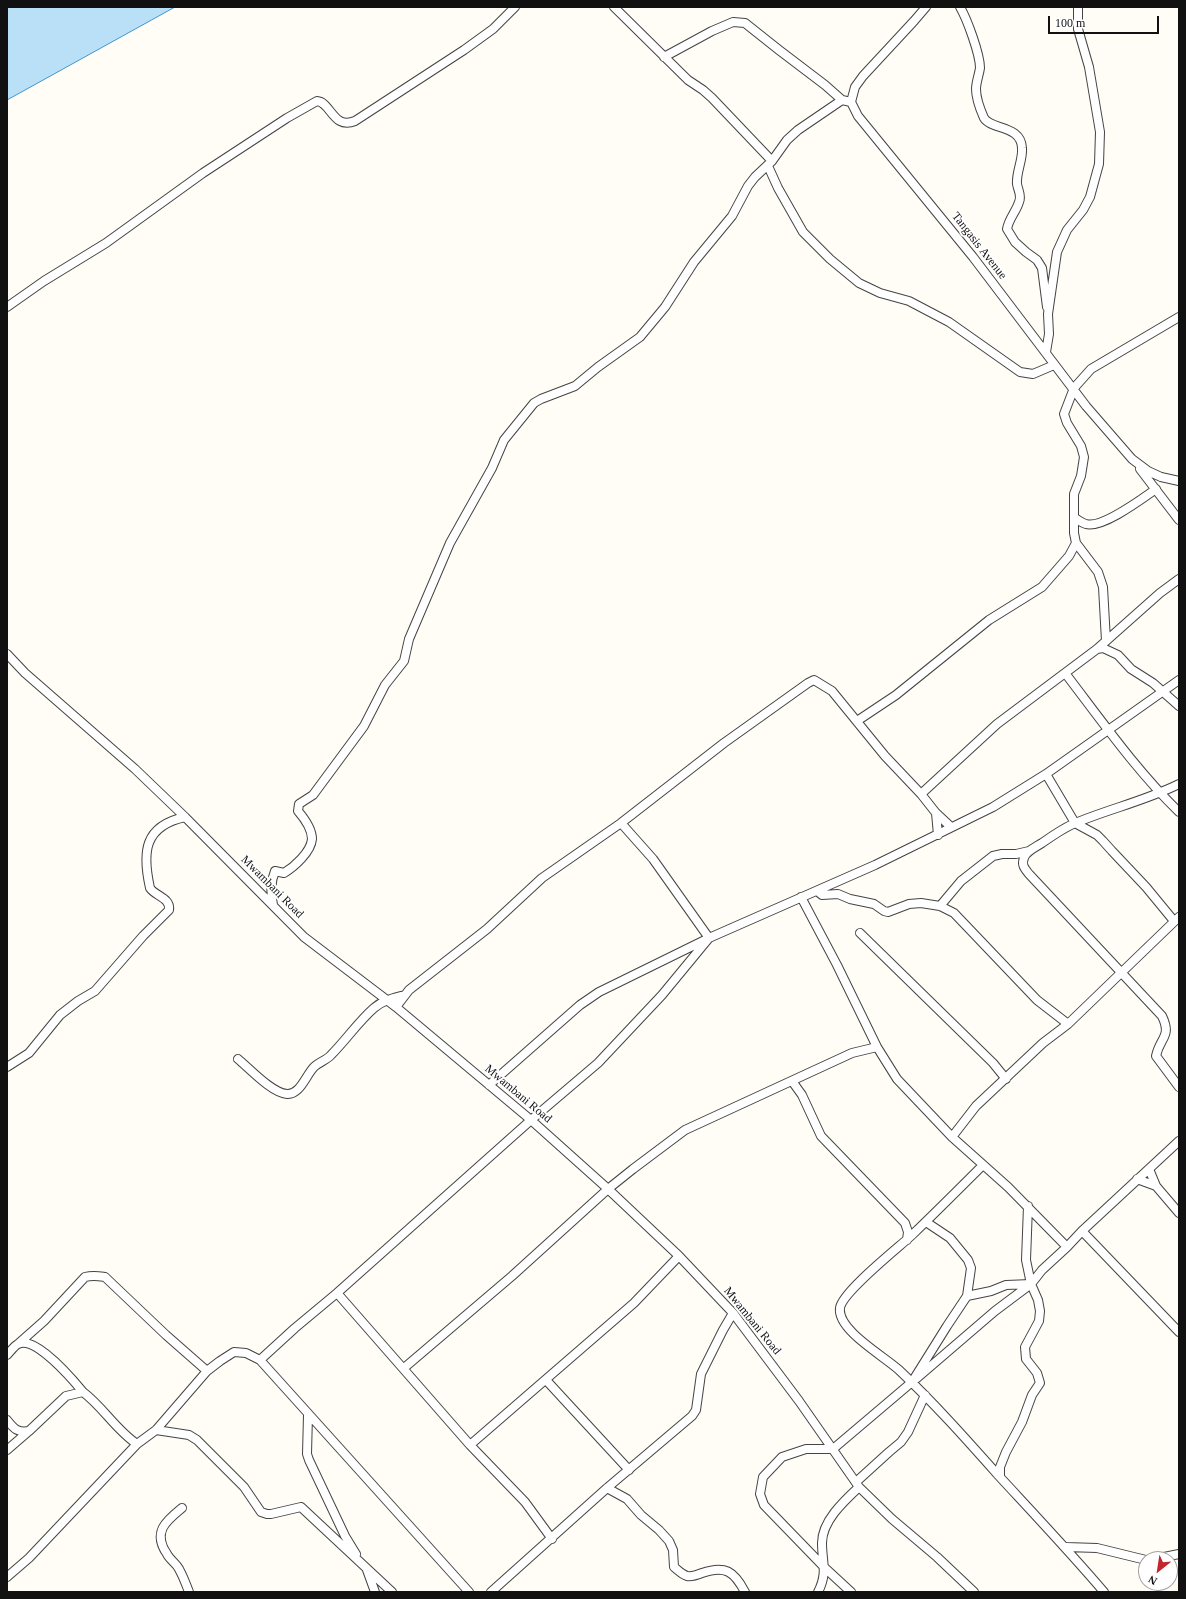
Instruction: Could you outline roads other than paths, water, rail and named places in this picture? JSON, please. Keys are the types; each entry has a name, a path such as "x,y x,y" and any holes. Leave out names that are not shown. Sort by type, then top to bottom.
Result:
{"street":[{"path":"7,307 44,281 106,243 203,173 287,118 317,101 342,122 349,123 355,121 470,46 493,29 515,7"},
{"path":"614,7 688,80 712,98 770,163 778,188 803,232 830,259 859,283 880,293 909,301 949,322 1020,372 1033,374 1054,365"},
{"path":"664,57 712,31 733,22 745,23 842,100 851,102 855,87 863,76 926,7"},
{"path":"960,7 977,50 980,66 976,88 981,112 986,120 992,124 1010,130 1017,135 1021,141 1022,148 1017,184 1020,200 1008,221 1007,229 1016,242 1037,260 1042,268 1049,334 1046,352"},
{"path":"1048,314 1057,252 1067,230 1083,210 1090,197 1099,164 1100,132 1089,67 1078,28 1078,7"},
{"path":"273,905 271,890 275,871 284,873 294,867 300,861 311,841 312,837 304,818 298,811 299,804 313,795 364,726 385,685 404,661 410,639 450,543 492,468 504,440 534,403 575,386 598,367 640,337 665,307 694,262 732,216 752,181 770,163 787,140 798,130 842,100"},
{"name":"Tangasis Avenue","path":"851,102 863,124 973,257 1046,352 1054,365 1074,388 1086,406 1136,463 1148,472 1179,481"},
{"path":"1106,641 1103,587 1098,572 1076,543 1074,533 1074,494 1081,476 1084,457 1081,446 1066,423 1064,414 1074,388 1091,369 1179,317"},
{"path":"1136,463 1179,520"},
{"path":"1075,518 1086,524 1100,522 1118,513 1156,489"},
{"path":"856,721 896,695 989,620 1042,587 1069,556 1076,543"},
{"path":"921,794 997,724 1096,649 1160,593 1179,579"},
{"path":"1096,649 1103,648 1118,655 1131,670 1153,683 1179,706"},
{"name":"Mwambani Road","path":"7,654 25,673 135,769 185,817 304,937 386,1001 396,1007 531,1120 608,1189 679,1256 733,1313 799,1401 857,1484 892,1519 937,1557 974,1592"},
{"path":"1065,673 1108,730 1160,793 1179,812"},
{"path":"396,1007 410,990 487,929 542,878 621,823 724,743 808,682 814,680 832,691 885,756 921,794 936,814 951,827"},
{"path":"489,1085 580,1005 599,992 709,938 817,891 938,835 951,827 993,807 1046,774 1179,680"},
{"path":"952,1137 976,1106 1043,1044 1068,1024 1177,919 1097,835 1075,823 1046,774"},
{"path":"1179,784 1160,793 1075,823 1031,850 1024,857 1022,862 1024,867 1162,1016 1166,1024 1167,1031 1158,1048 1156,1056 1179,1087"},
{"path":"936,814 938,835"},
{"path":"7,1067 29,1053 60,1015 78,1001 95,991 143,936 169,910 170,906 167,901 150,888 145,855 156,830 178,818 185,817"},
{"path":"621,823 652,859 709,938"},
{"path":"940,906 961,881 993,856 1002,854 1016,854 1031,850"},
{"path":"817,891 822,895 838,894 850,899 874,904 888,912 909,904 921,903 940,906 954,913 1037,1000 1068,1024"},
{"path":"801,897 837,965 877,1047 897,1079 952,1137 1028,1206 1067,1247"},
{"path":"860,933 993,1063 1006,1079"},
{"path":"260,1360 531,1120 598,1063 662,995 709,938"},
{"path":"238,1059 271,1087 282,1093 288,1094 296,1091 315,1066 331,1056 375,1007 386,1001 405,995"},
{"path":"404,1368 512,1276 608,1189 685,1130 852,1053 877,1047"},
{"path":"792,1081 802,1095 821,1136 905,1223 908,1232 907,1240"},
{"path":"851,1592 825,1568 764,1505 760,1494 763,1477 782,1457 806,1449 833,1449 995,1311 1031,1284 1042,1270 1067,1247 1082,1230 1179,1141"},
{"path":"983,1165 926,1222 863,1279 844,1300 840,1308 841,1318 851,1331 889,1361 925,1395 1066,1547 1104,1592"},
{"path":"1149,1169 1156,1186 1179,1213"},
{"path":"1137,1179 1156,1186"},
{"path":"1000,1476 1000,1467 1006,1452 1022,1422 1032,1394 1037,1390 1040,1383 1037,1373 1026,1359 1025,1348 1038,1321 1040,1311 1038,1300 1031,1284 1026,1260 1028,1206"},
{"path":"912,1382 946,1326 967,1296 971,1268 968,1260 950,1238 926,1222"},
{"path":"1082,1230 1179,1332"},
{"path":"470,1445 634,1302 679,1256"},
{"path":"7,1355 44,1321 85,1277 93,1275 105,1277 166,1335 207,1371"},
{"path":"967,1296 991,1291 1006,1285 1031,1284"},
{"path":"337,1293 470,1445 525,1502 552,1539"},
{"path":"491,1592 552,1539 607,1488 688,1420 696,1410 701,1374 733,1313"},
{"path":"18,1344 32,1344 65,1371 82,1392 90,1398 127,1437 137,1444"},
{"path":"7,1577 29,1558 137,1444 156,1430 207,1371 234,1352 246,1353 260,1360 469,1592"},
{"path":"546,1380 629,1470"},
{"path":"7,1450 66,1396 82,1392"},
{"path":"818,1592 822,1585 825,1568 822,1542 826,1525 857,1484 901,1442 908,1432 925,1395"},
{"path":"308,1415 307,1454 309,1460 345,1536 366,1568 375,1592"},
{"path":"7,1420 15,1430 21,1433 29,1431"},
{"path":"156,1430 189,1435 197,1440 244,1487 261,1512 271,1514 301,1507 392,1592"},
{"path":"607,1488 626,1499 669,1541 673,1550 674,1567 680,1573 687,1576 693,1576 716,1569 722,1569 730,1573 740,1583 746,1592"},
{"path":"182,1508 167,1519 161,1529 160,1537 163,1549 179,1568 189,1592"},
{"path":"1066,1547 1097,1548 1138,1558"}],"water":[{"path":"7,7 175,7 7,100"}]}
